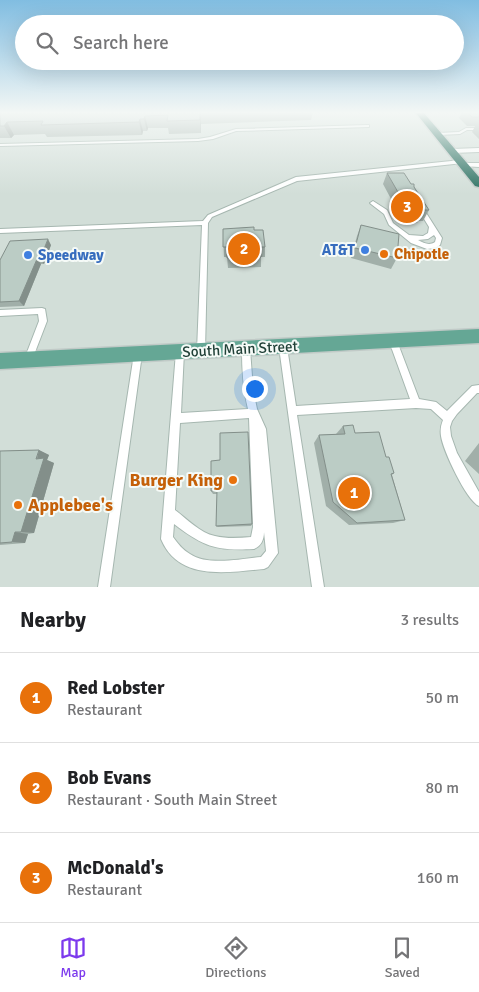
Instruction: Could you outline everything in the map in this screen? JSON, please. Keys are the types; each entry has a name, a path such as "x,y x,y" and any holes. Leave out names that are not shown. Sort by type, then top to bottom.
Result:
{"highway":[{"path":"442,139 479,184"}],"main road":[{"name":"South Main Street","path":"0,361 479,336"}],"lane":[{"path":"0,145 202,139"},
{"path":"452,151 479,150"},
{"path":"201,352 205,223 210,216 296,179 462,164 479,165"},
{"path":"373,204 385,213 391,223 407,236 423,246 434,247 439,241 418,204"},
{"path":"1,233 205,223"},
{"path":"407,236 420,239 427,238 432,233 432,226"},
{"path":"0,313 42,311 43,321 28,360"},
{"path":"393,341 416,403"},
{"path":"283,347 318,587"},
{"path":"180,352 167,539 172,548 194,564 202,567 264,563 272,553 272,533 261,429 247,388 246,349"},
{"path":"104,587 138,354"},
{"path":"479,388 448,418 444,430 451,450 474,495 479,500"},
{"path":"292,411 416,403 433,405 448,418"},
{"path":"175,418 254,413"},
{"path":"169,513 195,534 206,540 228,545 254,543 258,538 259,527 254,413"}],"shaded area":[{"path":"0,139 479,139 479,587 0,587"}],"building":[{"path":"387,173 404,173 411,184 414,184 429,210 410,213"},
{"path":"361,225 399,234 397,258 355,248"},
{"path":"254,227 254,230 263,230 265,247 260,247 261,257 227,258 227,247 223,247 223,229"},
{"path":"48,239 19,301 0,302 0,260 10,241"},
{"path":"353,425 355,433 379,432 386,457 389,457 394,473 391,474 405,520 357,523 333,502 319,435 345,434 343,426"},
{"name":"Burger King","path":"248,432 252,524 216,526 217,490 211,491 211,461 220,460 220,433"},
{"name":"Applebee's","path":"39,450 36,459 44,458 21,532 15,532 12,542 0,543 0,451"}],"place":[{"name":"McDonald's","path":"407,207"},
{"name":"Bob Evans","path":"244,249"},
{"name":"AT&T","path":"365,250"},
{"name":"Chipotle","path":"384,254"},
{"name":"Speedway","path":"28,255"},
{"name":"Burger King","path":"233,480"},
{"name":"Red Lobster","path":"354,493"},
{"name":"Applebee's","path":"18,505"}]}
